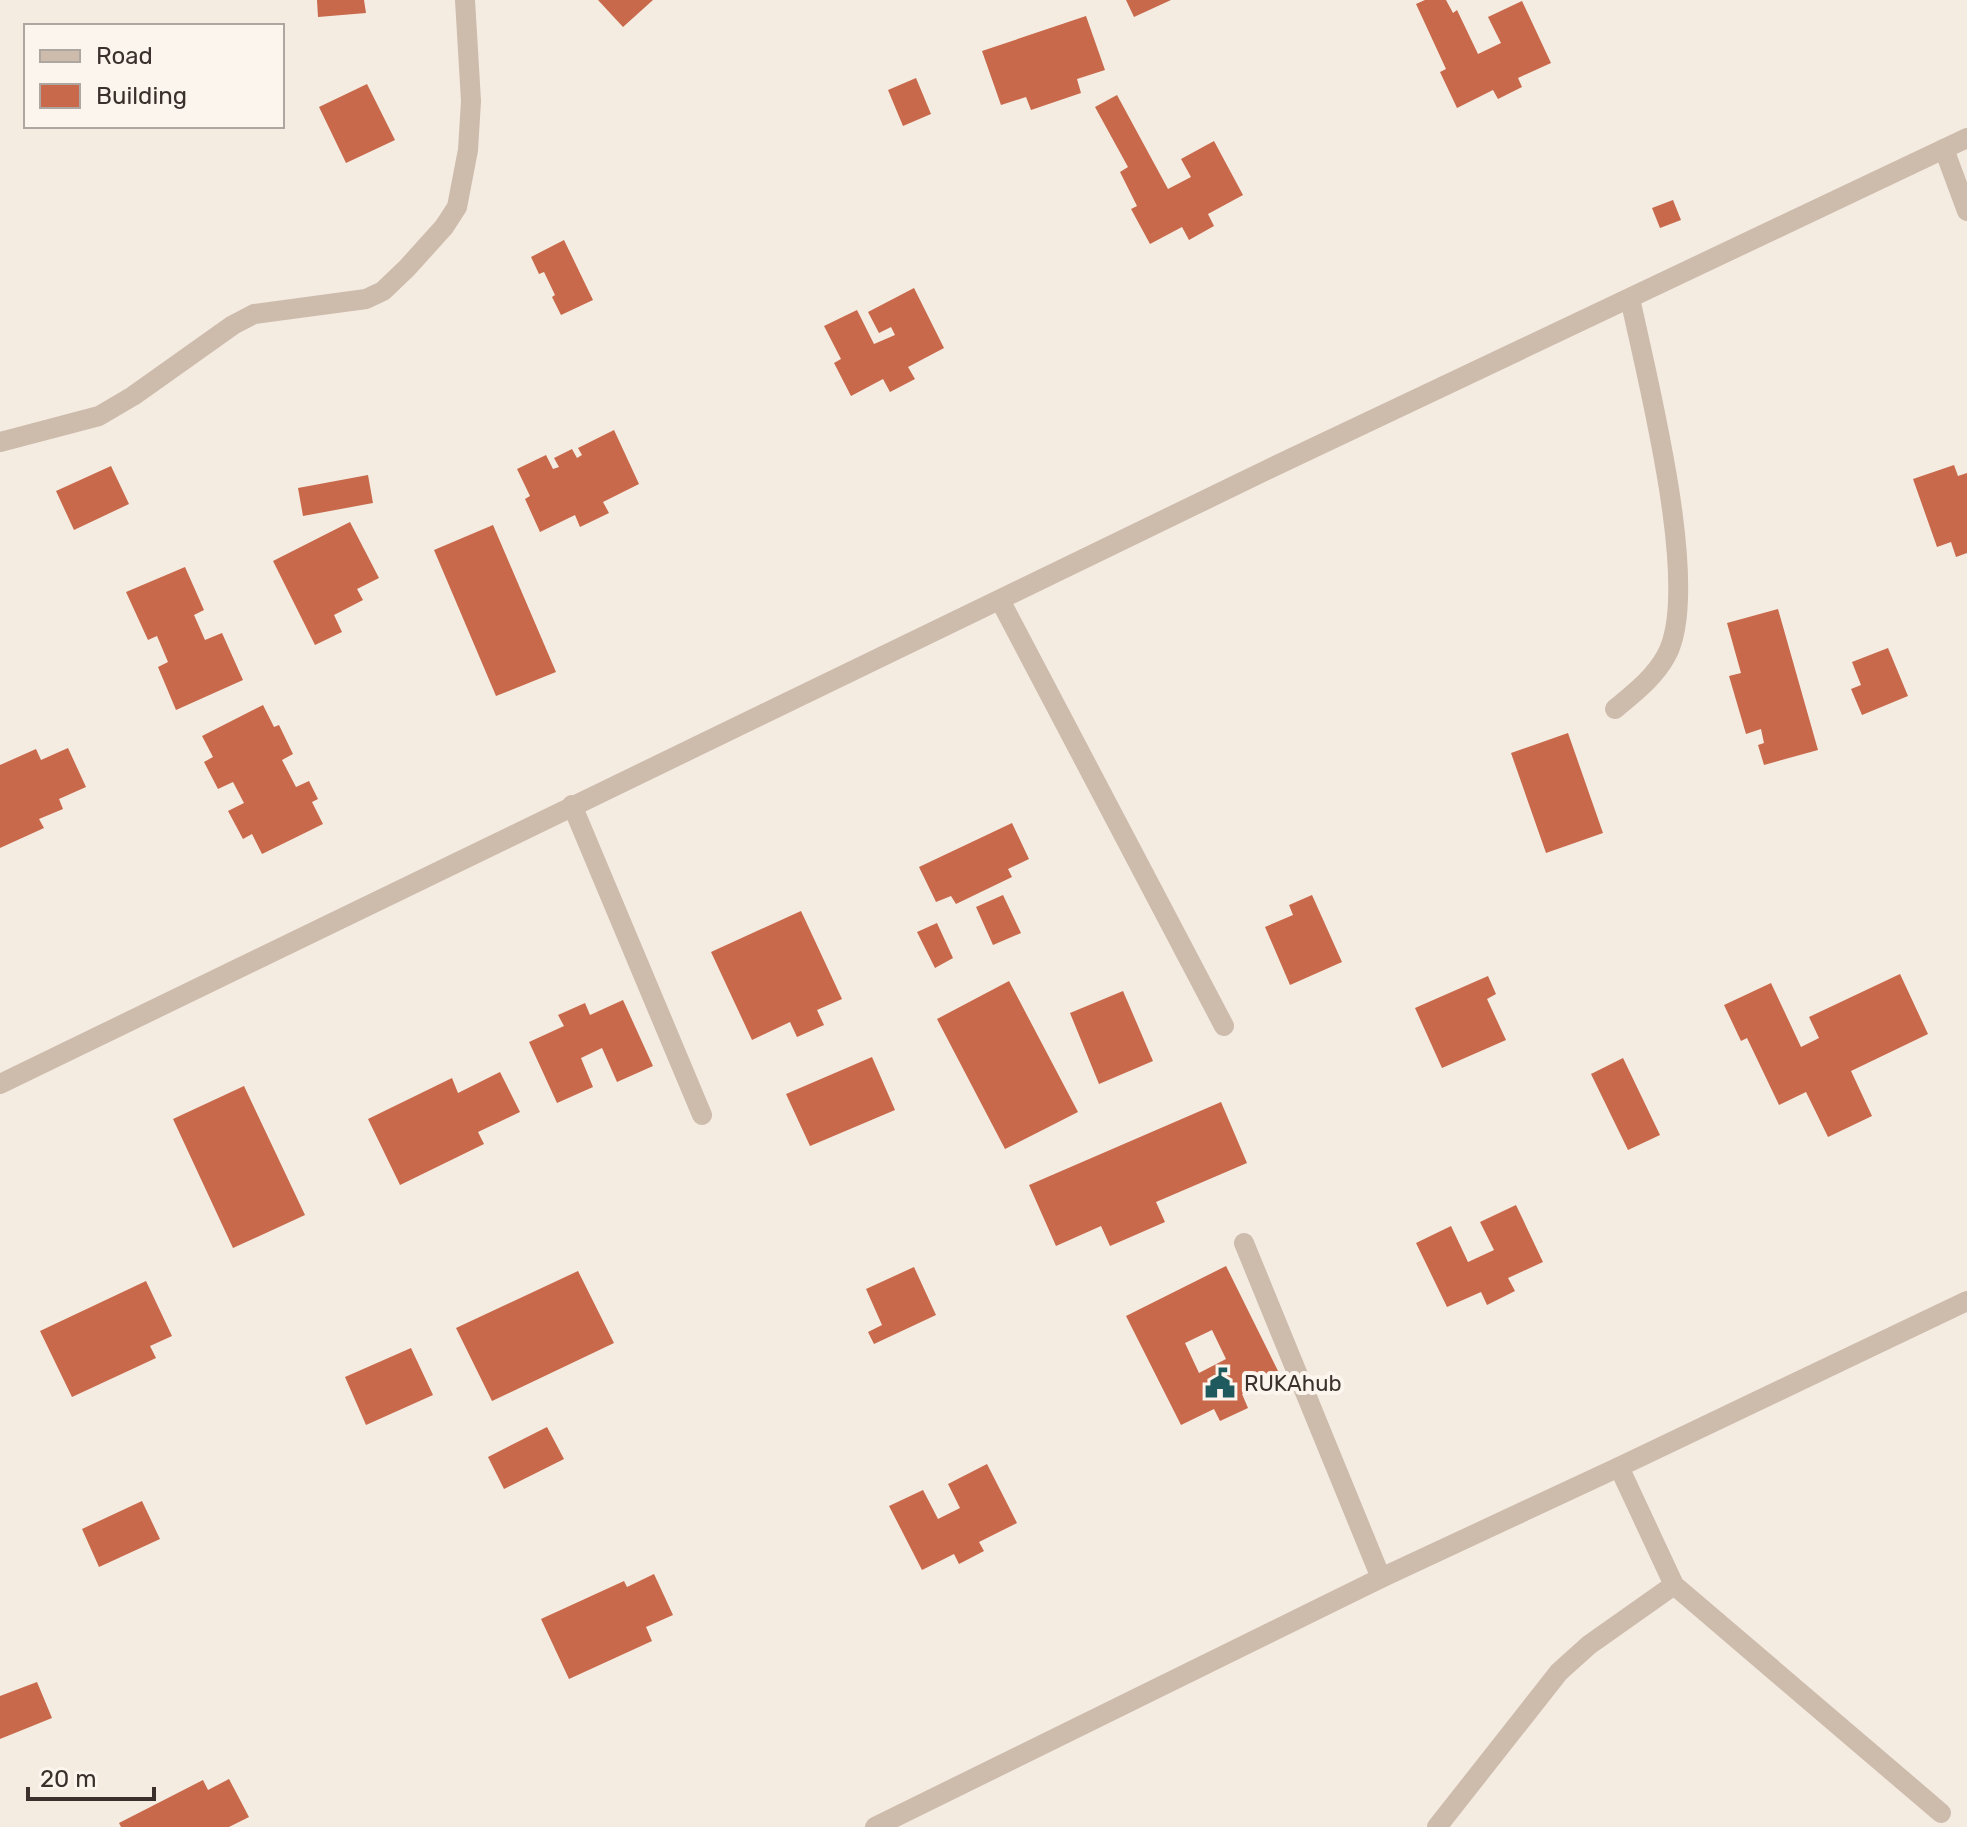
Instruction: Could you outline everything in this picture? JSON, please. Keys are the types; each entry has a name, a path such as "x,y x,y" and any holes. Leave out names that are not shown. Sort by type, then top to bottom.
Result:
{"street":[{"path":"0,442 99,416 254,314 366,299 383,291 444,227 457,207 468,150 471,101 465,0"},
{"path":"0,1084 1273,467 1967,138"},
{"path":"1944,149 1967,211"},
{"path":"1615,709 1646,683 1667,656 1677,626 1679,584 1669,487 1630,298"},
{"path":"1000,600 1224,1026"},
{"path":"572,805 702,1115"},
{"path":"1244,1243 1381,1578"},
{"path":"875,1827 1381,1578 1967,1301"},
{"path":"1619,1467 1674,1585 1941,1813"},
{"path":"1437,1827 1559,1672 1589,1645 1674,1585"}],"building":[{"path":"317,0 364,0 366,13 318,17"},
{"path":"598,0 653,0 623,27"},
{"path":"1126,0 1171,0 1134,17"},
{"path":"1425,0 1446,0 1453,13 1457,10 1478,54 1501,43 1488,17 1522,1 1551,63 1518,78 1522,87 1498,99 1493,90 1457,108 1440,72 1446,69 1416,4"},
{"path":"1086,16 1105,70 1077,79 1081,93 1031,110 1026,97 1001,105 982,51"},
{"path":"916,78 931,114 903,126 888,90"},
{"path":"367,84 395,140 346,163 319,107"},
{"path":"1117,95 1168,189 1191,177 1181,159 1214,141 1243,195 1208,214 1214,226 1189,240 1182,227 1150,244 1131,209 1137,206 1120,172 1128,167 1095,107"},
{"path":"1673,200 1681,220 1660,228 1652,208"},
{"path":"564,240 593,300 561,315 544,272 539,274 531,257"},
{"path":"914,288 944,348 908,367 915,379 890,392 883,379 851,396 834,363 841,359 824,326 857,310 874,344 895,335 891,327 879,333 868,312"},
{"path":"614,430 639,484 603,502 609,513 580,527 575,515 540,532 525,499 530,496 517,469 546,455 553,469 559,467 554,458 572,449 577,458 582,455 578,448"},
{"path":"1954,465 1958,476 1967,473 1967,553 1956,557 1951,542 1937,547 1913,479"},
{"path":"111,466 129,504 74,530 56,491"},
{"path":"368,475 373,503 303,516 298,488"},
{"path":"350,522 379,578 357,589 363,600 334,615 342,632 315,645 273,561"},
{"path":"493,525 556,672 496,696 434,550"},
{"path":"185,567 204,610 194,615 205,640 222,633 243,680 176,710 158,667 168,662 157,636 148,640 126,592"},
{"path":"1778,609 1818,750 1764,765 1758,745 1764,743 1761,729 1746,734 1729,676 1741,673 1727,623"},
{"path":"1888,648 1908,696 1862,715 1851,689 1861,685 1852,662"},
{"path":"263,705 274,727 279,725 293,754 282,760 296,787 309,781 318,799 312,802 323,824 262,854 252,834 243,839 228,811 244,803 233,782 218,789 204,762 213,757 202,736"},
{"path":"1568,733 1603,833 1546,853 1511,753"},
{"path":"68,748 86,787 59,799 63,809 39,819 44,828 0,848 0,765 36,749 41,760"},
{"path":"1012,823 1029,859 1008,869 1012,877 956,904 951,896 936,902 919,867"},
{"path":"1003,895 1021,933 993,945 976,907"},
{"path":"1312,895 1342,962 1290,985 1265,927 1293,915 1289,905"},
{"path":"801,911 842,999 817,1010 824,1025 797,1037 790,1022 752,1040 711,952"},
{"path":"937,923 953,958 935,968 917,932"},
{"path":"1900,974 1928,1034 1851,1071 1872,1116 1828,1137 1806,1092 1779,1105 1747,1038 1741,1041 1724,1005 1771,983 1801,1047 1819,1038 1809,1017"},
{"path":"1488,976 1496,994 1487,999 1506,1040 1442,1068 1415,1008"},
{"path":"1009,981 1078,1112 1005,1149 937,1019"},
{"path":"1123,991 1153,1061 1099,1084 1070,1013"},
{"path":"623,1000 653,1066 617,1082 602,1048 581,1058 593,1087 557,1103 529,1042 564,1026 558,1015 585,1003 590,1015"},
{"path":"872,1057 895,1110 810,1146 786,1094"},
{"path":"1623,1058 1660,1135 1628,1150 1591,1074"},
{"path":"500,1072 520,1112 478,1132 484,1144 400,1185 368,1119 452,1078 458,1093"},
{"path":"244,1086 305,1215 233,1248 173,1119"},
{"path":"1221,1102 1247,1163 1156,1202 1165,1222 1110,1246 1101,1226 1056,1246 1029,1185"},
{"path":"1516,1205 1543,1262 1508,1278 1515,1291 1487,1305 1481,1292 1447,1307 1416,1243 1451,1226 1468,1262 1494,1250 1480,1222"},
{"path":"1226,1266 1280,1375 1242,1394 1248,1408 1220,1421 1214,1409 1181,1425 1126,1316","holes":["1212,1330 1226,1359 1199,1373 1185,1343"]},
{"path":"914,1267 936,1315 874,1344 868,1332 882,1325 866,1289"},
{"path":"578,1271 614,1343 492,1401 456,1328"},
{"path":"146,1281 172,1336 150,1346 156,1358 72,1397 40,1331"},
{"path":"411,1348 433,1395 366,1425 345,1377"},
{"path":"547,1427 564,1459 504,1489 488,1457"},
{"path":"987,1464 1017,1523 979,1542 984,1551 959,1564 954,1554 922,1570 889,1506 923,1490 938,1519 960,1508 948,1484"},
{"path":"142,1501 160,1539 99,1567 82,1529"},
{"path":"654,1574 673,1615 646,1627 652,1641 569,1679 541,1619 624,1581 627,1587"},
{"path":"37,1682 52,1718 0,1739 0,1696"},
{"path":"229,1779 249,1817 229,1827 121,1827 119,1823 203,1780 208,1790"}],"place":[{"name":"RUKAhub","path":"1220,1383"}]}
